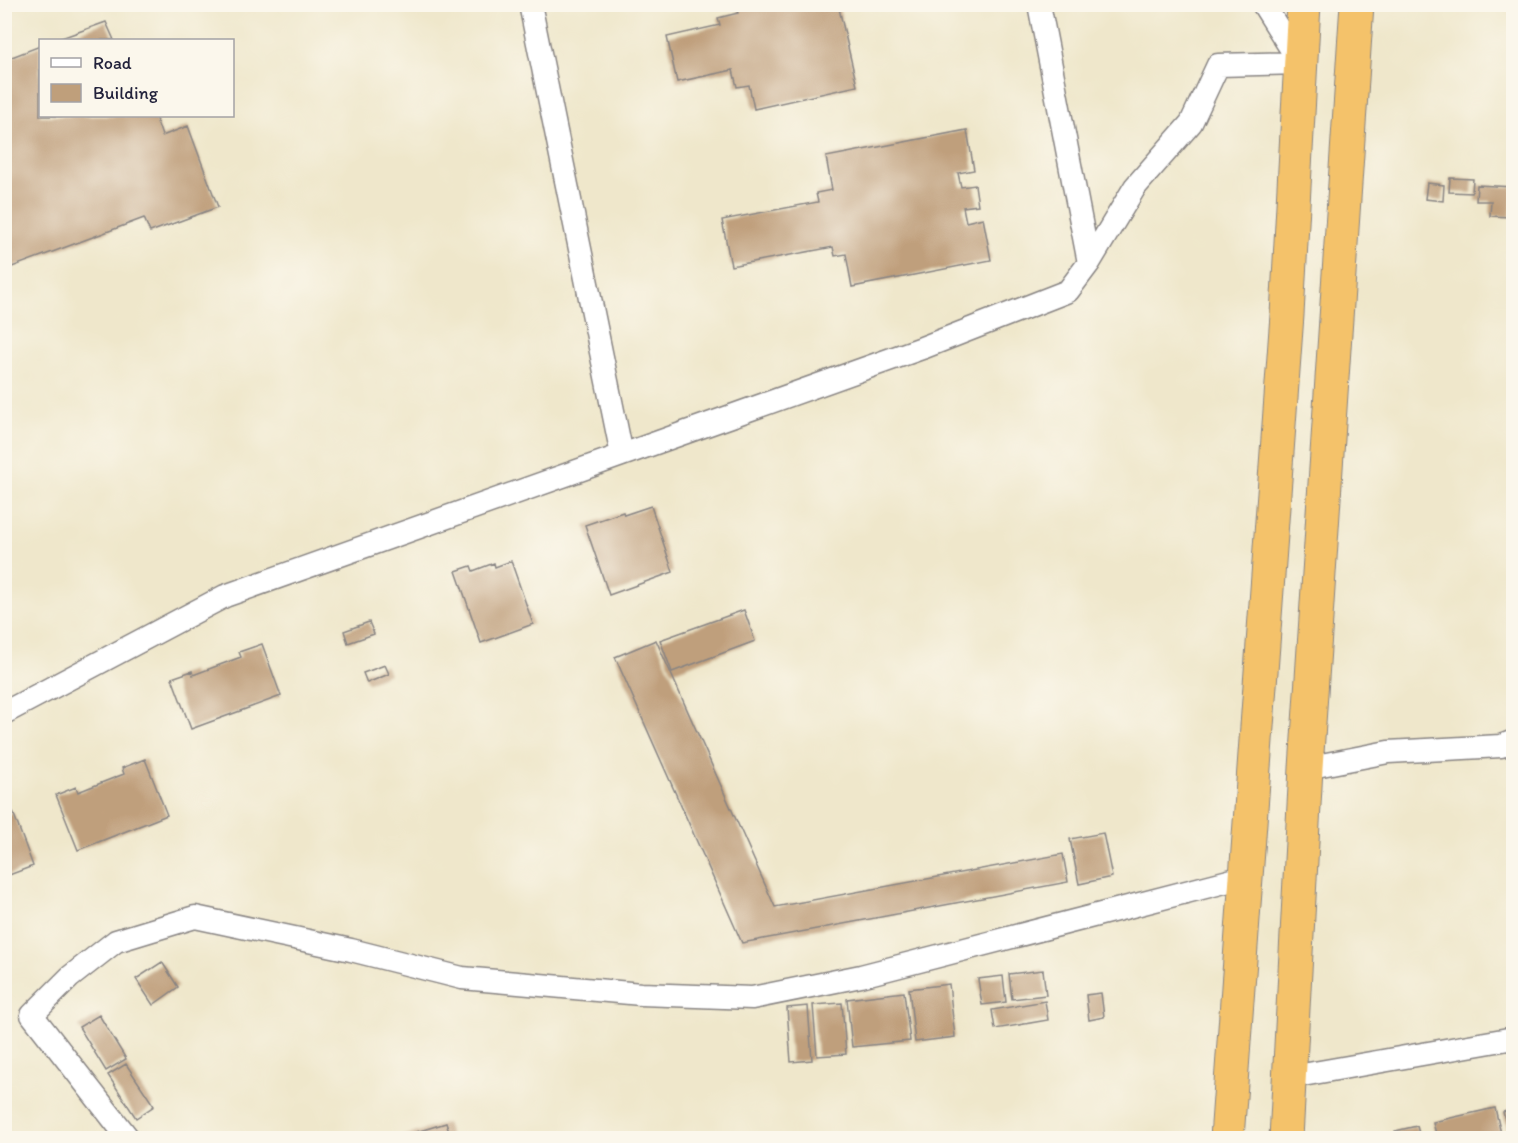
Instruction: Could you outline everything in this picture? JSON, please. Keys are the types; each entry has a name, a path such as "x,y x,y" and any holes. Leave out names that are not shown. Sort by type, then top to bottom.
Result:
{"highway":[{"path":"1227,1138 1248,876 1286,327 1304,4"},
{"path":"1286,1138 1334,312 1357,4"}],"street":[{"path":"530,4 622,455"},
{"path":"1039,4 1089,263"},
{"path":"1263,4 1300,63"},
{"path":"4,713 225,596 922,348 1068,291 1089,263 1135,187 1191,123 1218,65 1300,63"},
{"path":"1306,768 1388,752 1501,746 1514,741"},
{"path":"128,1138 32,1015 70,977 116,941 195,917 351,950 462,978 641,994 752,998 861,976 1248,876"},
{"path":"1291,1077 1514,1038"}],"building":[{"path":"736,4 838,4 857,86 754,109 749,85 737,87 733,70 677,82 667,37 720,25 718,18 738,13"},
{"path":"106,22 114,39 59,39"},
{"path":"39,46 39,117 155,117 162,136 188,126 218,207 150,232 144,218 4,270 4,60"},
{"path":"967,130 974,170 958,173 961,187 975,185 978,205 963,207 966,222 983,218 991,260 852,287 846,254 835,256 833,247 731,266 722,220 818,202 816,193 832,190 826,157"},
{"path":"1450,178 1473,179 1472,193 1449,192"},
{"path":"1427,183 1444,185 1443,201 1425,199"},
{"path":"1477,185 1513,187 1511,217 1490,216 1491,201 1476,201"},
{"path":"651,506 673,572 609,595 585,525 623,512 624,515"},
{"path":"511,561 533,624 481,643 456,571 471,566 473,571 494,563 495,567"},
{"path":"744,610 755,641 672,672 660,640"},
{"path":"369,622 374,634 348,643 344,631"},
{"path":"656,640 775,907 1063,854 1068,882 742,943 615,657"},
{"path":"262,644 281,696 191,729 172,678 192,671 193,675 241,657 239,652"},
{"path":"385,665 389,674 367,683 363,673"},
{"path":"145,759 167,815 78,850 56,795 76,787 78,792 124,774 122,768"},
{"path":"13,812 33,866 4,877 4,815"},
{"path":"1103,833 1112,877 1079,884 1070,839"},
{"path":"162,962 178,987 153,1005 136,979"},
{"path":"1043,970 1046,995 1012,999 1009,974"},
{"path":"1003,976 1006,1002 982,1005 978,979"},
{"path":"949,984 955,1037 915,1042 909,989"},
{"path":"904,992 910,1041 852,1047 847,999"},
{"path":"1101,993 1104,1017 1089,1020 1086,995"},
{"path":"1045,1001 1048,1020 995,1029 992,1010"},
{"path":"842,1003 846,1054 817,1056 813,1005"},
{"path":"808,1006 812,1060 791,1062 787,1008"},
{"path":"99,1015 126,1059 106,1071 79,1027"},
{"path":"126,1064 154,1106 136,1118 108,1075"},
{"path":"1495,1108 1502,1138 1437,1138 1433,1122"},
{"path":"1514,1109 1514,1138 1510,1138 1503,1112"},
{"path":"446,1123 451,1138 397,1138"},
{"path":"1417,1126 1419,1134 1409,1138 1396,1138 1395,1131"}]}
